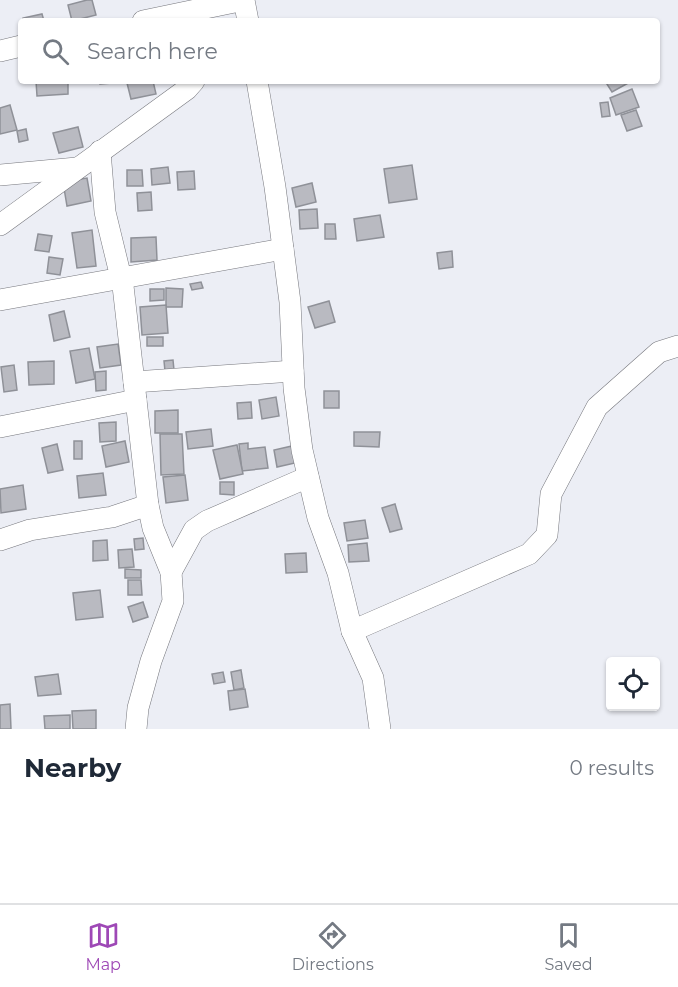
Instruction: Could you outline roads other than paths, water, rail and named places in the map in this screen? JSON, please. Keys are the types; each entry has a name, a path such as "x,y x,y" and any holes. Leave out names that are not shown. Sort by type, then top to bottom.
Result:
{"street":[{"path":"164,18 233,8 244,0 247,18"},
{"path":"0,51 18,47"},
{"path":"0,225 191,84"},
{"path":"258,84 290,302 302,450 318,518 338,573 352,631 373,678 380,729"},
{"path":"100,151 105,212 122,279 148,505 153,528 171,572 172,601 148,670 138,708 136,729"},
{"path":"0,176 77,168"},
{"path":"0,300 283,249"},
{"path":"352,631 529,554 547,535 551,494 597,407 659,352 678,346"},
{"path":"0,427 135,391 294,371"},
{"path":"171,572 194,530 207,521 308,477"},
{"path":"0,540 30,530 112,517 148,505"}]}
